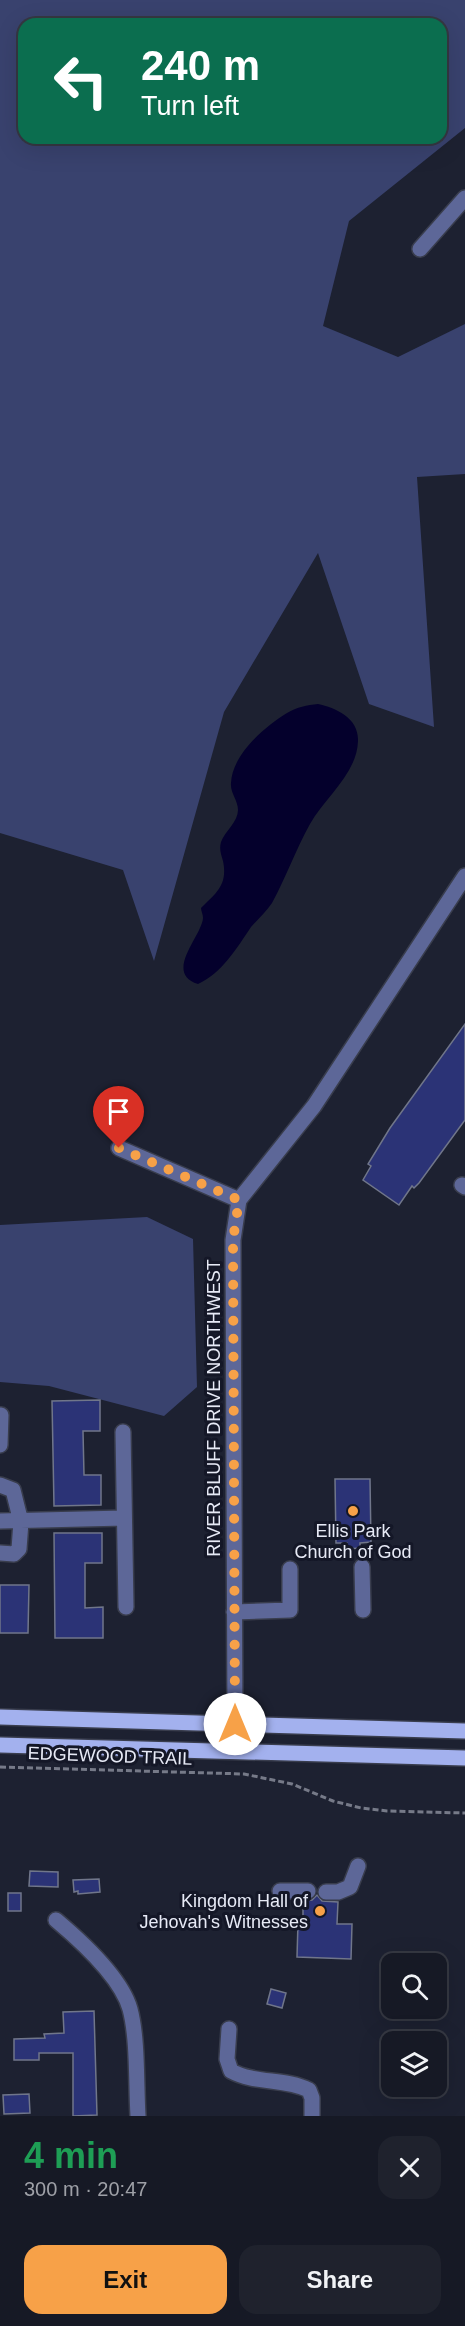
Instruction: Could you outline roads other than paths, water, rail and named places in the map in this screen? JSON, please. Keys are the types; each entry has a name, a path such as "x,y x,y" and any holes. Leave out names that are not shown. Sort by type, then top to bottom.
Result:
{"main road":[{"path":"0,1717 465,1731"},
{"path":"0,1745 465,1758"}],"street":[{"path":"420,249 465,198"},
{"path":"119,1148 239,1200 314,1106 463,884"},
{"name":"RIVER BLUFF DRIVE NORTHWEST","path":"235,1724 233,1240 239,1200"},
{"path":"0,1445 2,1415"},
{"path":"123,1432 126,1607"},
{"path":"0,1485 13,1490 21,1522 19,1549 14,1554 0,1553"},
{"path":"0,1521 124,1518"},
{"path":"362,1567 363,1610"},
{"path":"234,1612 290,1610 290,1569"},
{"path":"326,1892 338,1892 350,1887 358,1866"},
{"path":"280,1891 308,1891"},
{"path":"56,1920 91,1951 121,1991 130,2008 138,2116"},
{"path":"229,2030 226,2047 231,2071 241,2076 299,2085 309,2090 312,2098 312,2116"}],"place":[{"name":"Ellis Park Church of God","path":"353,1511"},
{"name":"Kingdom Hall of Jehovah's Witnesses","path":"320,1911"}]}
